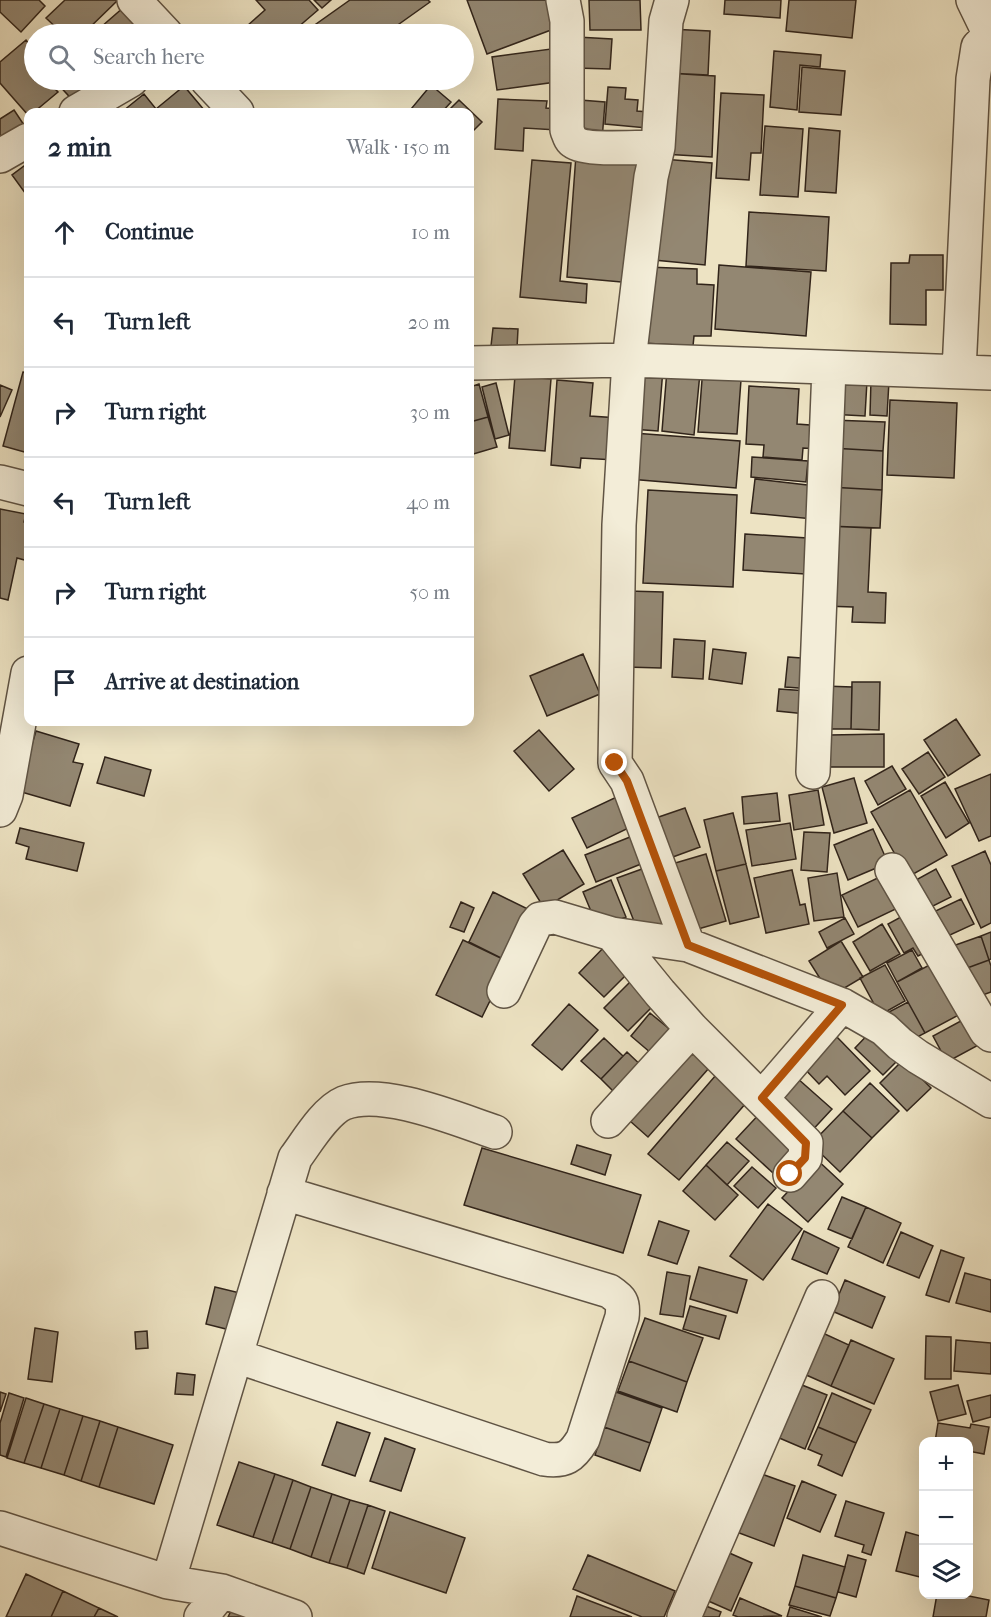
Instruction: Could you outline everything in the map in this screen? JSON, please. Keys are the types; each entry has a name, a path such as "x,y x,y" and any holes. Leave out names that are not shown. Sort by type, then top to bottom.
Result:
{"street":[{"path":"134,0 157,24"},
{"path":"563,0 567,21 567,130 571,141 579,146 592,147 658,147"},
{"path":"672,0 666,21 658,147 651,177 629,360 619,525 615,763 627,781 688,945"},
{"path":"959,371 974,79 978,47 991,35 973,0"},
{"path":"83,108 114,90"},
{"path":"216,90 233,108"},
{"path":"0,156 24,142"},
{"path":"474,363 629,360 991,372"},
{"path":"813,772 829,368"},
{"path":"0,482 24,488"},
{"path":"0,810 6,795 10,712 24,682"},
{"path":"892,870 986,1031 991,1035"},
{"path":"504,991 536,925 547,917 561,918 612,934 688,945 842,1005 884,1029 918,1057 991,1101"},
{"path":"612,934 692,1029 806,1143 805,1158 790,1174"},
{"path":"762,1098 842,1005"},
{"path":"608,1121 692,1029"},
{"path":"168,1582 295,1158 323,1119 343,1104 368,1099 401,1102 495,1132"},
{"path":"236,1356 544,1459 556,1461 568,1457 583,1439 622,1317 624,1306 618,1297 609,1291 284,1193"},
{"path":"684,1617 822,1297"},
{"path":"0,1528 168,1582 222,1591 295,1617"},
{"path":"201,1617 222,1591"}],"building":[{"path":"0,0 39,0 45,6 28,24 24,24 21,32 0,12"},
{"path":"65,0 118,0 93,24 52,24 46,18"},
{"path":"256,0 309,0 318,10 302,24 249,24 265,10"},
{"path":"314,0 331,0 322,8"},
{"path":"350,0 428,0 430,2 399,24 316,24"},
{"path":"467,0 548,0 559,27 487,54"},
{"path":"589,0 640,0 641,30 590,30"},
{"path":"725,0 781,0 780,18 724,14"},
{"path":"789,0 856,0 852,38 786,31"},
{"path":"124,7 140,24 104,24"},
{"path":"669,29 710,31 708,75 667,73"},
{"path":"577,37 612,39 610,69 575,68"},
{"path":"24,42 24,90 56,90 58,92 39,108 24,108 24,110 0,83 0,62"},
{"path":"551,49 556,82 497,90 492,57"},
{"path":"774,51 821,55 820,67 800,65 797,110 770,107"},
{"path":"802,67 845,71 841,115 799,112"},
{"path":"667,73 715,76 712,157 663,154"},
{"path":"608,87 626,88 625,99 638,100 637,111 649,112 647,128 605,124"},
{"path":"63,90 92,90 79,107"},
{"path":"179,90 187,90 202,108 157,108"},
{"path":"427,90 437,90 451,102 446,108 412,108"},
{"path":"721,93 764,95 761,153 751,153 749,180 716,178"},
{"path":"144,94 155,108 127,108"},
{"path":"498,99 547,101 546,108 558,109 557,130 524,128 523,151 495,149"},
{"path":"459,100 467,108 451,108"},
{"path":"580,100 605,102 602,140 577,138"},
{"path":"14,110 24,125 24,133 0,147 0,119"},
{"path":"474,114 482,122 474,130"},
{"path":"765,126 803,129 798,197 760,195"},
{"path":"809,128 840,131 836,193 805,191"},
{"path":"576,155 642,160 632,283 567,277"},
{"path":"662,159 712,163 705,265 654,260"},
{"path":"532,160 571,163 560,281 587,284 586,303 520,297"},
{"path":"24,166 24,192 12,175"},
{"path":"749,212 829,217 826,271 746,266"},
{"path":"910,255 943,255 943,290 926,290 926,325 890,324 891,263 909,263"},
{"path":"719,265 811,272 806,336 715,329"},
{"path":"647,267 697,269 697,284 714,285 711,336 694,336 693,346 643,343"},
{"path":"493,328 518,329 517,348 491,346"},
{"path":"636,366 663,369 658,431 631,429"},
{"path":"703,367 741,380 737,434 698,432"},
{"path":"667,370 700,373 694,435 662,431"},
{"path":"23,372 24,372 24,452 3,446"},
{"path":"515,376 551,379 545,451 509,448"},
{"path":"831,379 867,381 865,416 829,414"},
{"path":"557,380 593,383 590,416 619,418 615,460 581,458 580,468 551,465"},
{"path":"871,380 889,381 887,416 870,415"},
{"path":"496,383 509,435 495,439 482,387"},
{"path":"479,384 488,417 474,421 474,386"},
{"path":"0,385 12,390 0,417"},
{"path":"749,386 799,389 797,424 823,426 821,449 803,448 802,460 763,457 764,445 746,444"},
{"path":"890,400 957,403 954,478 887,475"},
{"path":"488,417 497,447 474,454 474,421"},
{"path":"832,420 885,422 883,451 831,448"},
{"path":"633,433 740,441 736,488 629,479"},
{"path":"831,448 883,451 882,490 829,487"},
{"path":"752,457 808,461 806,482 751,477"},
{"path":"755,479 816,486 813,519 751,513"},
{"path":"829,487 882,490 880,528 827,526"},
{"path":"648,490 737,495 733,587 643,583"},
{"path":"0,509 24,514 24,560 17,558 8,600 0,598"},
{"path":"827,526 871,528 868,592 886,593 885,623 852,622 853,607 824,606"},
{"path":"745,534 807,538 805,574 743,570"},
{"path":"628,591 663,592 661,668 625,667"},
{"path":"674,639 705,641 703,679 672,677"},
{"path":"713,649 746,653 742,684 709,679"},
{"path":"583,654 600,694 547,716 530,676"},
{"path":"788,657 815,659 812,689 785,687"},
{"path":"852,682 880,682 879,730 851,729"},
{"path":"824,686 852,687 851,729 823,729"},
{"path":"779,689 808,691 806,714 777,711"},
{"path":"956,719 980,755 948,776 924,740"},
{"path":"539,730 574,769 549,791 514,751"},
{"path":"36,731 79,744 73,762 83,764 70,806 18,791"},
{"path":"884,734 884,767 830,767 830,735"},
{"path":"928,752 945,777 919,794 902,769"},
{"path":"105,757 151,770 144,796 97,783"},
{"path":"892,766 906,789 878,805 865,781"},
{"path":"991,774 991,836 979,841 955,789"},
{"path":"854,778 867,823 834,833 822,787"},
{"path":"945,782 969,823 946,838 921,796"},
{"path":"818,790 824,825 794,830 789,795"},
{"path":"910,790 947,855 908,877 871,812"},
{"path":"777,793 780,821 744,824 742,797"},
{"path":"623,794 637,824 587,848 572,818"},
{"path":"685,808 700,847 662,861 647,821"},
{"path":"733,813 746,864 716,871 704,820"},
{"path":"790,823 796,859 752,866 746,830"},
{"path":"20,828 84,843 77,871 26,859 29,847 16,843"},
{"path":"873,829 888,863 848,880 834,845"},
{"path":"804,832 830,833 827,872 801,870"},
{"path":"640,833 651,860 596,882 585,855"},
{"path":"563,850 584,884 544,908 523,874"},
{"path":"985,851 991,865 991,923 981,928 952,866"},
{"path":"706,854 726,921 684,933 665,866"},
{"path":"746,864 759,917 730,924 716,871"},
{"path":"653,865 676,925 641,939 617,878"},
{"path":"936,869 951,897 919,913 905,886"},
{"path":"792,870 800,905 805,904 809,924 766,933 754,878"},
{"path":"837,873 844,917 814,921 808,878"},
{"path":"886,874 902,906 858,927 842,895"},
{"path":"611,880 626,917 598,928 583,892"},
{"path":"493,892 534,912 509,962 469,942"},
{"path":"961,899 974,924 939,940 927,915"},
{"path":"461,902 474,908 464,932 450,927"},
{"path":"910,912 930,950 918,956 913,948 904,953 888,924"},
{"path":"845,918 854,934 827,948 819,932"},
{"path":"882,924 900,954 870,971 853,942"},
{"path":"991,932 991,959 989,960 981,936"},
{"path":"981,936 989,960 959,971 950,947"},
{"path":"463,940 509,962 482,1017 436,995"},
{"path":"841,941 863,977 831,996 809,961"},
{"path":"608,943 633,968 604,997 579,973"},
{"path":"912,950 922,968 897,982 887,963"},
{"path":"939,960 966,1011 925,1033 897,982"},
{"path":"989,960 991,992 969,1000 959,971"},
{"path":"885,965 905,1001 880,1015 860,978"},
{"path":"635,977 658,1001 628,1031 604,1008"},
{"path":"908,1002 925,1033 904,1044 887,1013"},
{"path":"569,1004 598,1030 562,1070 532,1045"},
{"path":"650,1013 678,1036 658,1059 631,1036"},
{"path":"970,1016 984,1042 947,1062 933,1036"},
{"path":"876,1026 904,1054 883,1075 855,1048"},
{"path":"836,1036 870,1071 845,1095 827,1076 819,1084 803,1067"},
{"path":"604,1038 623,1056 601,1079 581,1061"},
{"path":"682,1044 709,1068 648,1137 621,1113"},
{"path":"627,1052 647,1071 620,1098 601,1079"},
{"path":"903,1060 931,1088 907,1111 880,1083"},
{"path":"722,1068 753,1095 679,1180 648,1154"},
{"path":"797,1078 832,1109 807,1136 772,1106"},
{"path":"870,1083 899,1111 872,1138 843,1111"},
{"path":"764,1109 801,1144 773,1173 736,1139"},
{"path":"843,1111 872,1138 840,1172 811,1144"},
{"path":"727,1142 749,1161 727,1185 706,1165"},
{"path":"577,1145 611,1155 605,1175 571,1164"},
{"path":"482,1148 641,1195 623,1253 464,1205"},
{"path":"813,1156 843,1184 808,1222 782,1198 797,1182"},
{"path":"706,1165 738,1195 715,1220 683,1191"},
{"path":"752,1167 776,1188 758,1208 734,1186"},
{"path":"842,1197 866,1207 852,1239 828,1229"},
{"path":"768,1204 802,1229 763,1280 730,1256"},
{"path":"866,1207 901,1223 883,1263 848,1247"},
{"path":"659,1221 689,1231 677,1264 648,1255"},
{"path":"804,1231 839,1248 827,1274 792,1259"},
{"path":"901,1232 933,1246 919,1278 887,1265"},
{"path":"941,1250 964,1258 949,1302 926,1295"},
{"path":"699,1267 747,1280 737,1313 690,1299"},
{"path":"667,1272 690,1276 683,1317 660,1314"},
{"path":"965,1273 991,1280 991,1312 956,1303"},
{"path":"845,1280 885,1297 872,1328 832,1311"},
{"path":"215,1287 240,1293 230,1330 206,1324"},
{"path":"690,1306 726,1316 719,1339 683,1329"},
{"path":"645,1318 703,1338 687,1382 629,1361"},
{"path":"35,1328 58,1332 52,1382 28,1379"},
{"path":"814,1329 849,1345 831,1386 795,1370"},
{"path":"147,1331 148,1348 136,1349 135,1332"},
{"path":"926,1336 951,1337 951,1379 925,1379"},
{"path":"851,1340 894,1359 874,1404 831,1386"},
{"path":"956,1340 991,1343 991,1374 954,1371"},
{"path":"629,1361 687,1382 677,1412 618,1391"},
{"path":"177,1373 195,1375 193,1395 175,1394"},
{"path":"792,1381 827,1395 805,1449 770,1434"},
{"path":"958,1385 966,1414 938,1421 930,1392"},
{"path":"0,1392 6,1394 0,1412"},
{"path":"616,1392 662,1408 650,1443 604,1427"},
{"path":"9,1393 24,1398 6,1457 0,1455 0,1423"},
{"path":"832,1393 871,1410 856,1443 818,1427"},
{"path":"991,1395 991,1417 973,1422 967,1401"},
{"path":"26,1398 44,1404 24,1463 7,1458"},
{"path":"44,1404 60,1409 41,1468 24,1463"},
{"path":"60,1409 83,1416 64,1475 41,1468"},
{"path":"83,1416 100,1421 81,1481 64,1475"},
{"path":"100,1421 118,1427 99,1487 81,1481"},
{"path":"337,1422 370,1433 355,1476 322,1465"},
{"path":"938,1423 970,1428 971,1424 989,1427 984,1454 973,1452 973,1437 936,1437"},
{"path":"118,1427 173,1445 154,1504 99,1487"},
{"path":"604,1427 650,1443 640,1471 595,1455"},
{"path":"818,1427 856,1443 842,1476 818,1465 822,1455 808,1449"},
{"path":"385,1438 415,1449 401,1491 370,1481"},
{"path":"239,1462 275,1474 253,1537 217,1525"},
{"path":"756,1472 795,1486 774,1546 734,1531"},
{"path":"275,1474 293,1480 272,1543 253,1537"},
{"path":"293,1480 311,1487 290,1549 272,1543"},
{"path":"802,1481 836,1495 820,1532 787,1518"},
{"path":"311,1487 332,1494 311,1557 290,1549"},
{"path":"332,1494 350,1500 329,1563 311,1557"},
{"path":"350,1500 368,1505 347,1568 329,1563"},
{"path":"846,1501 884,1513 871,1555 862,1552 864,1545 835,1536"},
{"path":"368,1505 385,1511 364,1574 347,1568"},
{"path":"390,1512 465,1538 446,1593 372,1568"},
{"path":"906,1532 919,1536 919,1577 896,1571"},
{"path":"718,1548 752,1563 731,1611 697,1596"},
{"path":"588,1555 675,1591 664,1617 642,1617 573,1589"},
{"path":"803,1555 845,1567 836,1598 795,1586"},
{"path":"848,1555 866,1560 856,1597 838,1592"},
{"path":"26,1574 63,1591 51,1617 6,1617"},
{"path":"795,1586 836,1598 830,1616 789,1605"},
{"path":"63,1591 99,1608 94,1617 51,1617"},
{"path":"577,1596 632,1617 570,1617"},
{"path":"973,1597 989,1600 986,1617 933,1617 936,1599 973,1599"},
{"path":"740,1598 782,1616 738,1617 733,1615"},
{"path":"696,1602 721,1612 719,1617 690,1617"},
{"path":"790,1607 822,1617 787,1617"},
{"path":"99,1608 118,1617 94,1617"},
{"path":"231,1611 245,1617 228,1617"}],"route":[{"path":"615,763 627,781 688,945 842,1005 762,1098 806,1143 805,1158 790,1174"}]}
